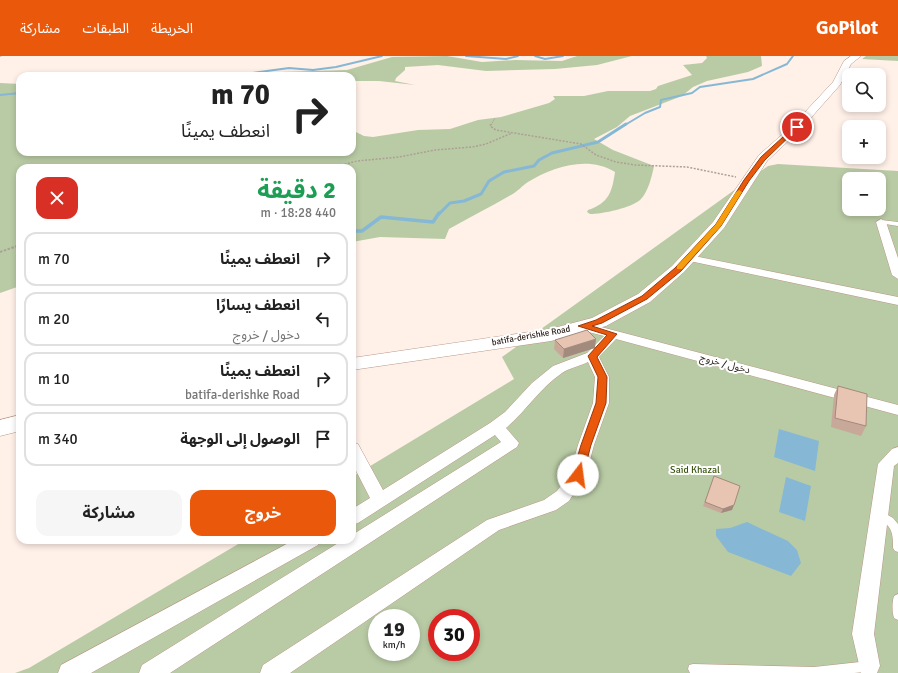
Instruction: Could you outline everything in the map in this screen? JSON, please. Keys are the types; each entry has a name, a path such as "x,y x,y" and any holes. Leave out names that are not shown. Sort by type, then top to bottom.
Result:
{"main road":[{"name":"batifa-derishke Road","path":"356,363 551,334 599,322 644,298 689,258 719,225 746,180 763,158 797,127 837,83 847,63 858,56"},
{"path":"0,428 16,424"}],"street":[{"path":"881,222 898,275"},
{"path":"689,258 898,301"},
{"name":"دخول / خروج","path":"582,326 898,410"},
{"path":"356,515 496,427 510,416 537,386 558,368 592,356 613,334"},
{"path":"271,673 493,525 550,505 563,496 578,475 586,445 601,403 602,377 592,356"},
{"path":"356,542 511,443 496,427"},
{"path":"870,670 863,634 886,464 898,453"},
{"path":"356,455 380,500"},
{"path":"70,673 304,544"},
{"path":"150,673 352,544"}],"lane":[{"path":"881,222 898,224"},
{"path":"879,514 896,525 898,529 898,548"},
{"path":"898,599 898,615"},
{"path":"693,669 814,672 870,670"}],"path":[{"path":"495,118 490,126 496,130 581,144 596,155 616,162 635,165 687,167 746,180"},
{"path":"346,164 358,161 400,157 435,150 472,147 486,144 513,133"},
{"path":"0,252 16,247"}],"green space":[{"path":"447,56 482,62 515,60 562,61 577,56 632,56 597,65 555,69 486,71 438,65 405,67 405,70 396,78 395,81 415,85 379,81 356,81 356,72 281,72 347,70 392,57"},
{"path":"706,56 761,56 762,66 748,72 707,81 693,87 682,96 630,116 617,127 594,139 613,150 654,166 646,192 637,202 624,208 609,212 590,214 587,212 588,210 601,204 611,191 615,172 593,164 570,165 548,172 528,182 513,194 449,229 445,239 380,237 356,241 356,164 16,164 16,287 0,293 0,83 16,84 16,156 356,156 356,132 364,136 373,137 418,130 450,129 478,120 501,117 549,103 555,99 553,96 584,96 608,91 650,91 656,89 658,86 692,75 683,65 702,63 707,58"},
{"path":"866,56 898,56 898,61 862,59"},
{"name":"Said Khazal","path":"778,164 898,171 898,673 15,673 29,668 238,544 356,544 356,475 514,379 502,357 768,166"}],"water":[{"path":"779,429 819,441 815,471 774,457"},
{"path":"786,477 811,486 805,521 779,512"},
{"path":"747,522 788,541 797,550 801,563 791,576 728,552 716,536 716,529 730,528"}],"building":[{"path":"587,330 596,339 564,349 555,340"},
{"path":"838,386 867,394 866,426 835,418"},
{"path":"714,476 740,486 734,505 723,509 705,502"}],"waterway":[{"path":"260,72 289,68 313,70 336,67 382,56"},
{"path":"466,56 506,59 518,56"},
{"path":"535,56 545,59 563,56"},
{"path":"625,125 645,113 660,107 661,100 692,93 700,87 753,79 787,64 793,56"},
{"path":"0,95 16,93"},
{"path":"439,214 450,203 464,201 481,194 489,181 504,172 534,166 539,160 552,153 598,142 626,124"},
{"path":"356,231 362,231 381,217 433,222 439,213"}],"slow traffic":[{"path":"679,268 719,225 739,192"}],"route":[{"path":"578,475 586,445 601,403 602,377 592,356 613,334 582,326 599,322 644,298 678,269 719,225 746,180 763,158 797,127"}]}
